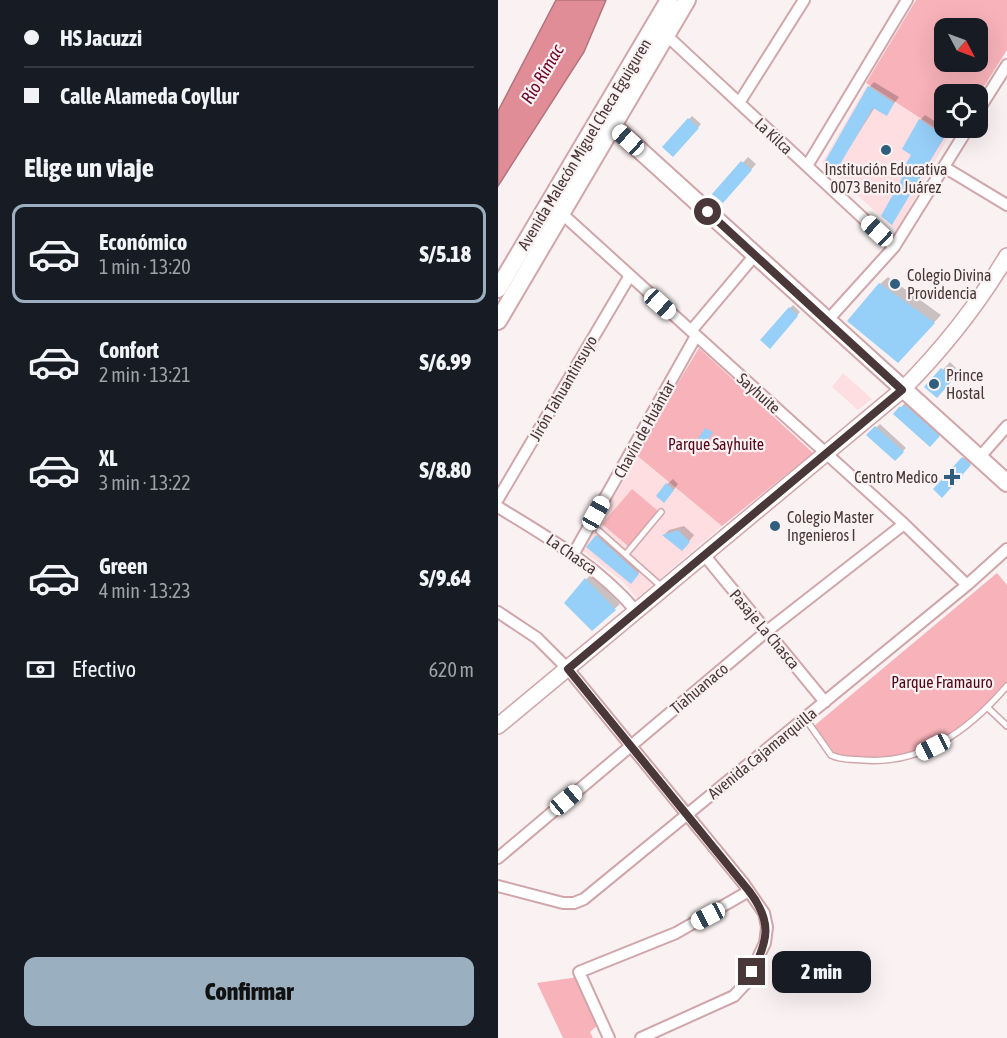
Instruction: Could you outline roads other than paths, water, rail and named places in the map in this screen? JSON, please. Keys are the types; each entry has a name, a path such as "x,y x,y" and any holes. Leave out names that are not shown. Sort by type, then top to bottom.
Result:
{"main road":[{"name":"Avenida Malecón Miguel Checa Eguiguren","path":"660,30 669,0"},
{"name":"Avenida Malecón Miguel Checa Eguiguren","path":"498,321 556,208 607,120 660,30 687,0"},
{"path":"607,120 1007,483"},
{"name":"Avenida Malecón Miguel Checa Eguiguren","path":"498,289 556,208"}],"street":[{"path":"739,103 804,0"},
{"path":"807,166 907,0"},
{"name":"La Kilca","path":"660,30 894,247"},
{"path":"988,95 1007,65"},
{"path":"827,321 894,247 962,138"},
{"path":"944,166 1007,205"},
{"name":"Sayhuite","path":"556,208 629,277 827,453 967,585"},
{"name":"Chavín de Huántar","path":"574,553 693,334 755,255"},
{"path":"498,726 902,390 966,320 1007,256"},
{"name":"Jirón Tahuantinsuyo","path":"498,499 629,277"},
{"path":"979,458 1007,426"},
{"name":"La Chasca","path":"498,507 574,553 606,578 637,612"},
{"name":"Tiahuanaco","path":"498,858 767,632 904,524"},
{"name":"Avenida Cajamarquilla","path":"498,886 574,903 585,899 967,585 1007,549"},
{"name":"Pasaje La Chasca","path":"705,556 825,702"},
{"path":"498,612 537,639 568,669 749,891 764,913 767,927 765,943 746,983 734,996 641,1038"},
{"path":"609,1038 579,972 676,933 749,891"}],"lane":[{"path":"626,554 661,512"},
{"path":"599,531 665,589"},
{"path":"805,718 831,755 876,761 918,754 947,740 988,708 1007,686"},
{"path":"988,708 1007,726"}],"water":[{"name":"Río Rímac","path":"556,0 606,0 584,52 498,186 498,111"}],"place":[{"name":"Institución Educativa 0073 Benito Juárez","path":"886,150"},
{"name":"Colegio Divina Providencia","path":"895,284"},
{"name":"Prince Hostal","path":"934,384"},
{"name":"Centro Medico","path":"952,477"},
{"name":"Colegio Master Ingenieros I","path":"775,526"}],"park label":[{"name":"Parque Sayhuite","path":"716,444"},
{"name":"Parque Framauro","path":"942,682"}]}
